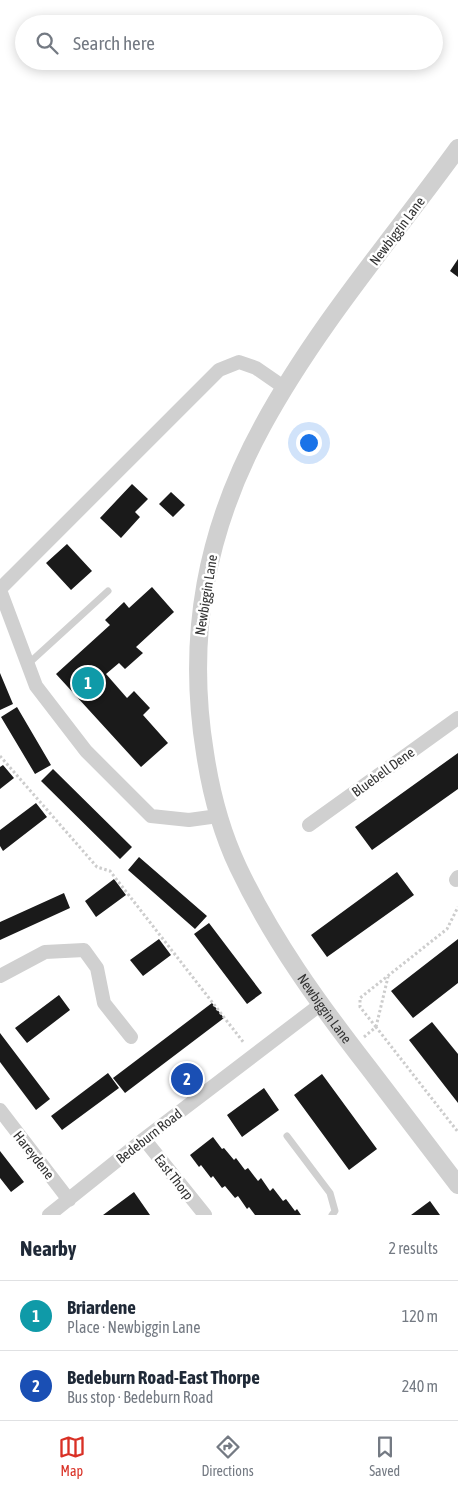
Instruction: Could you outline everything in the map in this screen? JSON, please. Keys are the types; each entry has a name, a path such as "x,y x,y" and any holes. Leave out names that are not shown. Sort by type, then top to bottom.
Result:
{"street":[{"name":"Newbiggin Lane","path":"458,148 325,326 284,388 247,456 230,494 218,529 208,568 197,649 198,691 206,765 218,816 238,868 273,933 321,1004 458,1185"},
{"path":"218,816 189,820 151,816 86,751 36,686 0,590 219,370 239,362 256,368 284,388"},
{"name":"Bluebell Dene","path":"309,825 458,718"},
{"path":"0,976 45,952 84,950 97,968 104,1003 131,1037"},
{"name":"Bedeburn Road","path":"49,1215 144,1139 321,1004"},
{"name":"Hareydene","path":"0,1110 69,1200"},
{"name":"East Thorp","path":"144,1139 202,1214"}],"lane":[{"path":"28,664 108,591"},
{"path":"287,1136 330,1194 335,1210 332,1215"}],"path":[{"path":"0,756 97,867 110,871 254,1055"},
{"path":"458,907 448,929 360,998 360,1007 458,1132"},
{"path":"352,1046 376,1028 389,976"}],"building":[{"path":"458,259 458,277 450,271"},
{"path":"132,484 148,499 135,512 140,517 121,538 100,518"},
{"path":"171,492 185,505 173,517 159,504"},
{"path":"67,544 92,571 71,590 46,563"},
{"path":"152,587 174,612 136,647 143,653 125,669 119,663 106,674 127,698 134,691 150,708 143,715 168,743 141,767 56,674 110,625 105,620 124,602 129,608"},
{"path":"0,673 13,704 0,710"},
{"path":"17,707 51,765 35,774 1,717"},
{"path":"458,753 458,789 372,850 355,827"},
{"path":"3,765 14,778 0,789 0,767"},
{"path":"53,769 132,847 120,859 41,781"},
{"path":"36,803 47,817 3,851 0,846 0,830"},
{"path":"139,857 207,916 195,929 128,870"},
{"path":"397,872 414,895 327,957 311,935"},
{"path":"114,879 126,895 96,917 85,901"},
{"path":"64,893 70,908 0,940 0,922"},
{"path":"209,923 262,993 247,1004 194,934"},
{"path":"159,939 171,955 143,976 130,960"},
{"path":"458,939 458,983 413,1018 391,991"},
{"path":"59,995 70,1010 27,1043 15,1028"},
{"path":"212,1003 224,1018 125,1093 113,1078"},
{"path":"432,1022 458,1054 458,1103 409,1040"},
{"path":"0,1033 50,1099 36,1110 0,1062"},
{"path":"108,1073 119,1088 62,1130 51,1116"},
{"path":"322,1074 377,1149 349,1170 294,1095"},
{"path":"264,1088 279,1110 242,1137 227,1115"},
{"path":"213,1137 234,1160 236,1158 245,1170 248,1168 258,1181 261,1178 270,1191 273,1188 283,1201 286,1199 295,1211 297,1209 301,1215 255,1215 249,1207 247,1209 238,1196 235,1198 225,1186 222,1188 201,1165 199,1167 190,1155"},
{"path":"0,1151 24,1182 11,1192 0,1178"},
{"path":"134,1192 150,1215 103,1215"},
{"path":"430,1201 440,1215 411,1215"}],"place":[{"name":"Briardene","path":"88,683"},
{"name":"Bedeburn Road-East Thorpe","path":"187,1079"}]}
